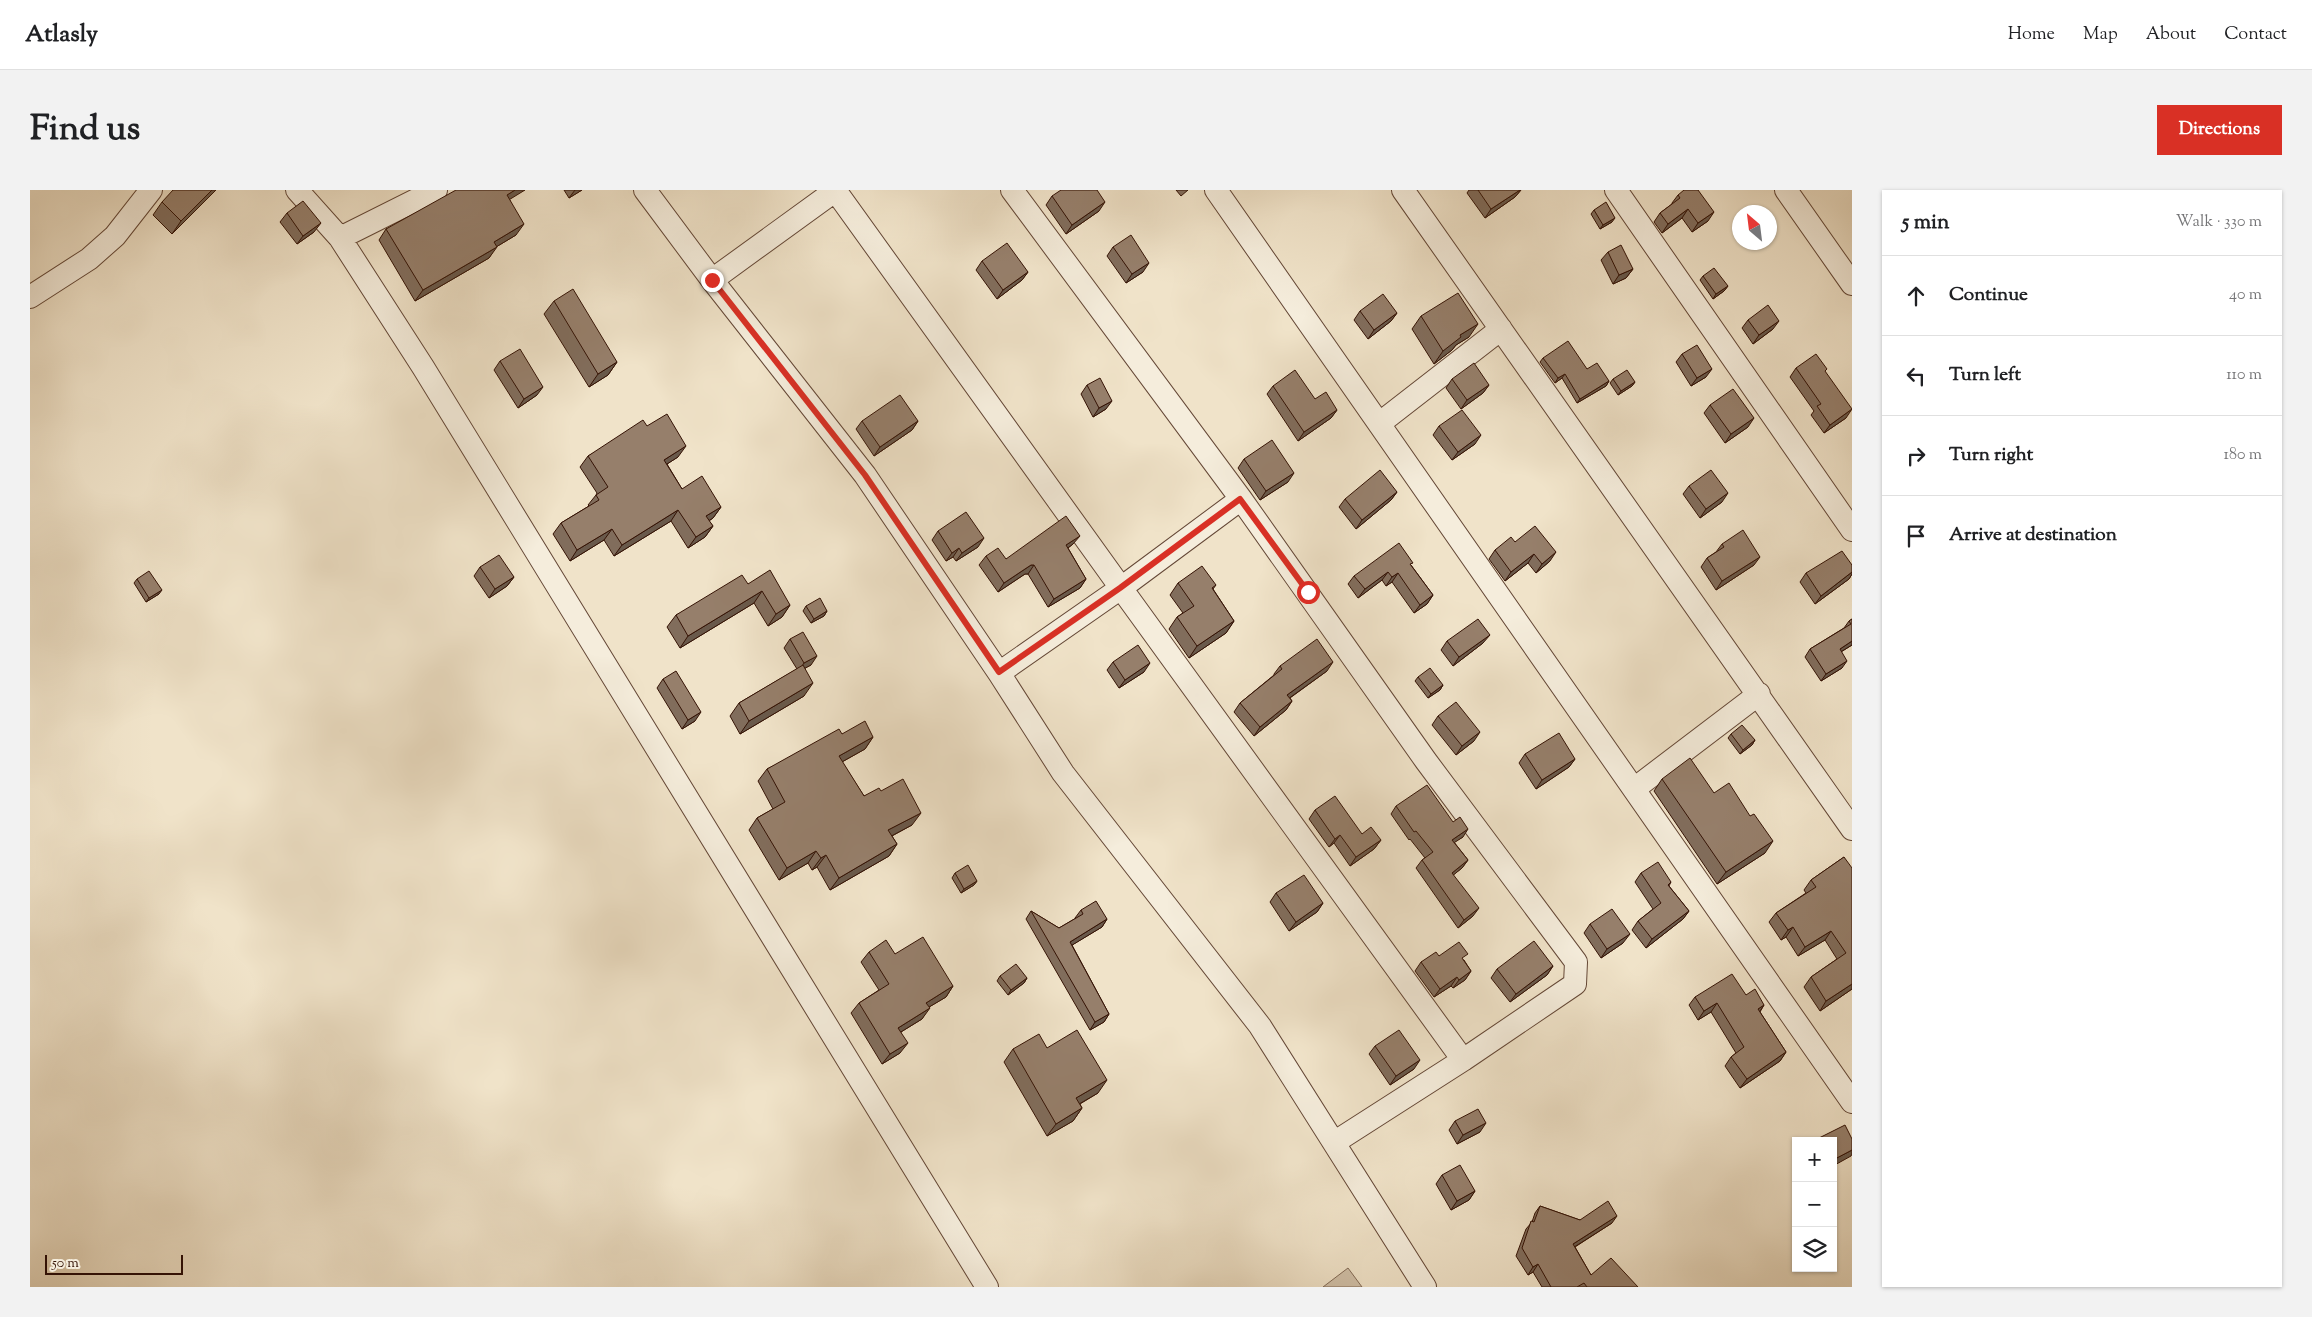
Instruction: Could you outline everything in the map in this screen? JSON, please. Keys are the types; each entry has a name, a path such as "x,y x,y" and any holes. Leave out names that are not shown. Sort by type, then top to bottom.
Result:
{"street":[{"path":"30,296 89,259 116,236 151,190"},
{"path":"296,190 340,238 424,367 987,1287"},
{"path":"340,238 436,190"},
{"path":"645,190 712,280 865,475 999,672 1063,773 1260,1026 1426,1287"},
{"path":"712,280 835,190 1120,588 1463,1060"},
{"path":"1012,190 1240,499 1426,761 1576,962 1575,984 1463,1060 1335,1142"},
{"path":"1216,190 1852,1102"},
{"path":"1403,190 1759,694 1852,829"},
{"path":"1616,190 1852,530"},
{"path":"1786,190 1852,284"},
{"path":"1380,423 1501,329"},
{"path":"999,672 1120,588 1240,499"},
{"path":"1634,789 1759,694"}],"shaded area":[{"path":"1348,1268 1362,1287 1323,1287"}],"building":[{"path":"173,190 212,190 181,221 162,202"},
{"path":"456,190 515,190 507,195 524,224 494,242 497,247 423,290 386,229"},
{"path":"1061,190 1097,190 1105,202 1072,225 1052,196"},
{"path":"1478,190 1520,190 1491,209"},
{"path":"1684,190 1698,190 1714,212 1698,223 1688,209 1668,224 1660,213 1680,198 1678,195"},
{"path":"303,201 321,223 303,236 287,213"},
{"path":"1606,202 1615,218 1603,225 1594,210"},
{"path":"1131,235 1149,263 1132,274 1113,247"},
{"path":"1007,243 1028,272 1003,290 982,261"},
{"path":"1621,245 1633,269 1619,275 1608,252"},
{"path":"1714,268 1728,286 1716,294 1703,276"},
{"path":"573,289 617,362 598,374 554,301"},
{"path":"1458,293 1478,324 1460,335 1461,337 1443,351 1421,316"},
{"path":"1383,294 1397,313 1374,330 1360,311"},
{"path":"1768,305 1779,321 1759,335 1748,320"},
{"path":"1568,341 1587,369 1597,363 1609,381 1580,399 1565,374 1558,378 1543,358"},
{"path":"1697,345 1712,369 1697,378 1682,354"},
{"path":"520,349 543,387 524,399 500,361"},
{"path":"1816,354 1827,369 1825,371 1852,409 1830,425 1817,406 1821,404 1796,368"},
{"path":"1474,363 1489,385 1467,400 1452,379"},
{"path":"1295,370 1315,399 1326,392 1337,410 1304,432 1273,386"},
{"path":"1627,370 1635,382 1621,391 1613,379"},
{"path":"1100,378 1112,401 1099,408 1087,385"},
{"path":"1733,389 1754,418 1731,434 1710,405"},
{"path":"900,395 918,421 880,447 862,421"},
{"path":"1462,410 1481,435 1458,452 1439,426"},
{"path":"667,414 686,446 664,460 682,489 702,476 721,507 706,516 713,526 696,537 678,510 622,545 612,529 577,550 561,523 599,500 596,495 608,487 588,456 643,420 647,426"},
{"path":"1272,440 1294,473 1266,491 1244,459"},
{"path":"1380,470 1397,492 1362,520 1345,499"},
{"path":"1711,470 1728,493 1706,509 1689,486"},
{"path":"966,512 984,538 962,553 959,548 952,553 938,531"},
{"path":"1066,516 1080,536 1066,545 1086,579 1054,599 1034,565 1031,565 1004,583 986,556 998,548 1006,559"},
{"path":"1535,526 1556,552 1542,564 1534,554 1511,572 1495,550 1511,537 1515,542"},
{"path":"1743,530 1760,557 1722,581 1707,558 1724,547 1722,544"},
{"path":"1399,543 1413,563 1410,564 1433,595 1420,605 1398,573 1392,577 1388,572 1365,589 1354,576"},
{"path":"1842,551 1852,565 1852,572 1821,596 1806,573"},
{"path":"499,555 514,577 495,589 480,567"},
{"path":"1202,566 1216,585 1212,588 1234,621 1197,646 1177,617 1194,606 1178,583"},
{"path":"770,570 790,605 776,614 762,591 688,636 676,615 742,575 748,584"},
{"path":"149,571 162,590 149,598 137,579"},
{"path":"820,598 827,611 814,619 806,606"},
{"path":"1478,619 1490,635 1459,657 1447,641"},
{"path":"1852,619 1852,641 1840,649 1847,661 1826,674 1810,649 1851,624 1849,621"},
{"path":"803,632 817,656 804,663 790,639"},
{"path":"1317,639 1333,662 1287,695 1292,701 1260,727 1240,703 1282,669 1280,666"},
{"path":"1138,645 1150,663 1125,680 1113,662"},
{"path":"803,665 813,683 749,721 739,703"},
{"path":"1430,668 1443,685 1431,694 1418,677"},
{"path":"676,671 701,712 688,720 663,679"},
{"path":"1456,702 1480,732 1462,746 1438,716"},
{"path":"865,721 873,737 839,756 864,796 879,788 881,791 903,779 921,813 888,830 897,844 839,878 826,855 821,858 816,851 787,868 757,818 785,802 767,769 839,729 842,734"},
{"path":"1742,725 1755,740 1743,750 1731,734"},
{"path":"1559,733 1575,759 1542,780 1525,754"},
{"path":"1690,758 1714,793 1729,783 1750,816 1754,814 1773,841 1726,872 1662,779"},
{"path":"1427,785 1453,822 1460,817 1468,829 1452,840 1468,860 1452,873 1479,908 1464,920 1422,860 1433,852 1416,831 1414,832 1396,806"},
{"path":"1335,796 1362,834 1371,827 1381,840 1356,857 1340,835 1335,839 1315,810"},
{"path":"1844,857 1852,868 1852,984 1826,1001 1811,977 1846,953 1831,931 1805,947 1793,927 1788,930 1776,913 1816,887 1811,880"},
{"path":"1658,862 1671,882 1668,885 1689,911 1652,939 1638,921 1661,903 1641,873"},
{"path":"968,865 977,881 964,889 955,873"},
{"path":"1304,875 1323,903 1296,922 1276,893"},
{"path":"1096,901 1107,919 1070,942 1109,1014 1095,1022 1031,911 1059,928 1083,914 1081,910"},
{"path":"1612,909 1630,934 1607,949 1590,924"},
{"path":"923,937 953,986 926,1003 930,1008 898,1028 908,1043 890,1054 859,1003 889,984 869,952 886,940 895,954"},
{"path":"1534,941 1553,966 1516,994 1497,969"},
{"path":"1459,942 1468,954 1462,958 1471,971 1459,980 1457,977 1440,989 1421,962 1436,952 1439,956"},
{"path":"1016,964 1027,978 1011,990 1000,976"},
{"path":"1732,974 1746,995 1755,989 1764,1005 1758,1009 1786,1052 1747,1079 1731,1057 1744,1047 1717,1003 1704,1011 1695,997"},
{"path":"1077,1030 1107,1080 1076,1098 1082,1108 1056,1124 1013,1049 1039,1034 1047,1048"},
{"path":"1399,1030 1420,1060 1396,1076 1375,1046"},
{"path":"1478,1109 1486,1123 1463,1135 1455,1121"},
{"path":"1845,1125 1852,1139 1852,1150 1837,1158 1837,1137 1821,1137"},
{"path":"1460,1165 1475,1191 1457,1201 1442,1175"},
{"path":"1608,1201 1617,1216 1573,1244 1591,1275 1611,1258 1638,1287 1587,1287 1584,1283 1577,1287 1551,1287 1538,1264 1533,1267 1522,1248 1531,1221 1534,1222 1540,1206 1580,1220"}],"route":[{"path":"712,280 865,475 999,672 1120,588 1240,499 1308,592"}]}
